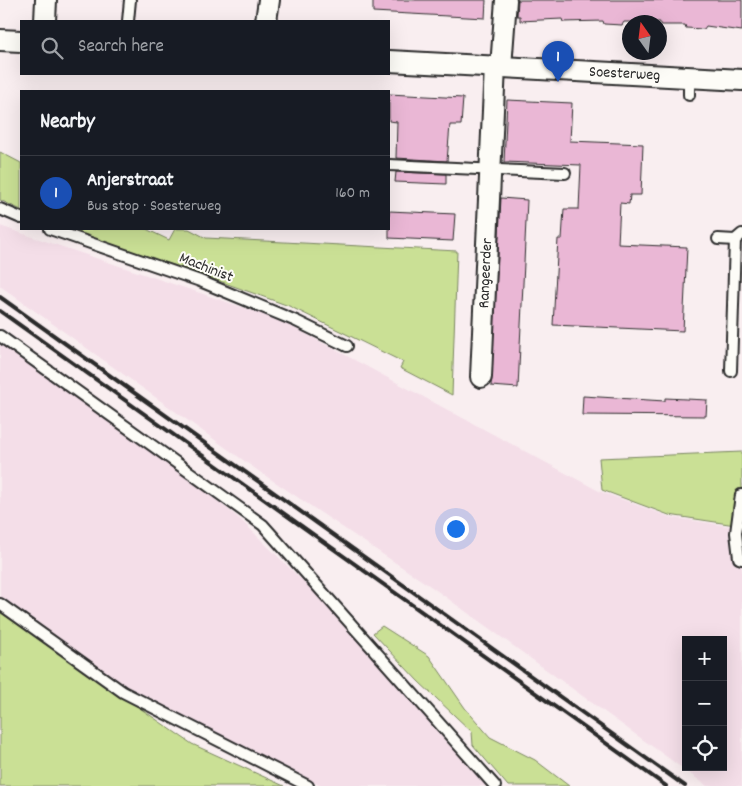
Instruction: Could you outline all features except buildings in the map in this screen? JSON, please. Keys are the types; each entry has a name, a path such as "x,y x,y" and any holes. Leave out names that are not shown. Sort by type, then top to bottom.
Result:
{"street":[{"path":"45,20 46,0"},
{"path":"266,20 269,0"},
{"name":"Rangeerder","path":"480,376 490,170 498,67 506,0"},
{"path":"0,40 20,41"},
{"name":"Soesterweg","path":"390,61 498,67 689,86 742,80"}],"lane":[{"path":"128,20 130,0"},
{"path":"390,165 565,173"},
{"path":"0,209 20,218"},
{"name":"Machinist","path":"53,230 200,281 296,321 347,346"},
{"path":"718,239 739,237 731,371"},
{"path":"0,336 262,525 495,786"},
{"path":"741,496 736,533 739,558 742,559"},
{"path":"0,604 123,692 308,786"}],"shaded area":[{"path":"0,226 278,319 599,491 670,517 742,528 742,786 707,786 686,771 727,771 727,636 682,636 682,768 436,590 257,470 0,286"},
{"path":"0,340 137,437 240,519 319,597 486,786 321,786 125,686 0,597"}],"green space":[{"path":"0,152 20,162 20,210 0,200"},
{"path":"69,230 148,230 169,240 174,230 191,230 206,238 457,251 452,395 400,368 403,362 289,306 180,267 93,240"},
{"path":"742,452 742,526 669,515 602,490 599,458"},
{"path":"0,612 192,744 284,786 0,786"},
{"path":"382,626 429,656 465,708 490,737 535,760 569,786 508,786 473,745 472,732 418,681 373,633"}],"railway":[{"path":"0,297 685,786"},
{"path":"0,311 666,786"}],"place":[{"name":"Anjerstraat","path":"558,82"}]}
